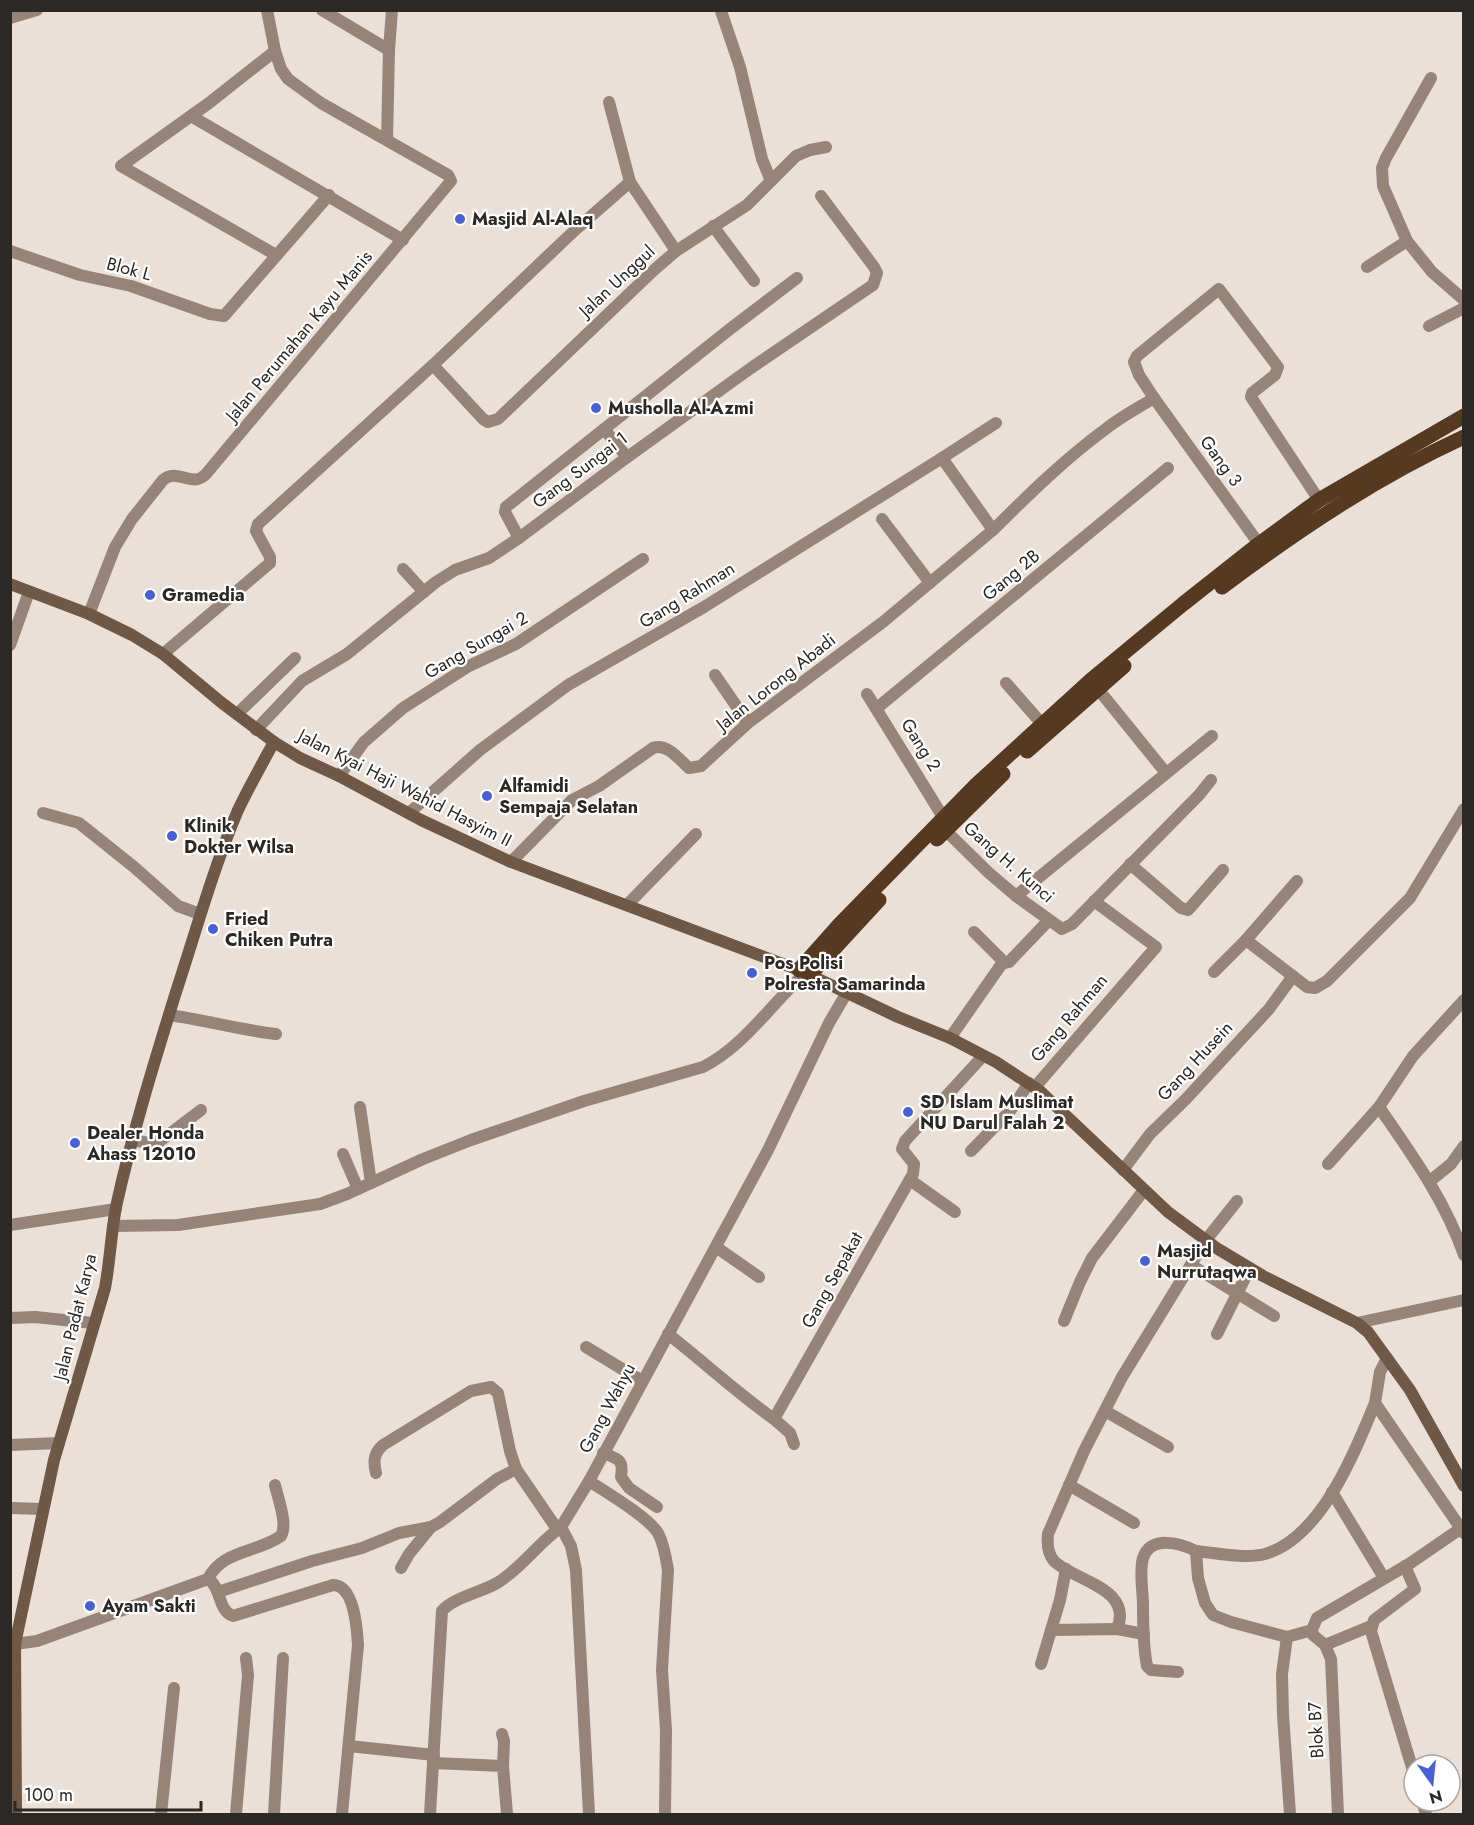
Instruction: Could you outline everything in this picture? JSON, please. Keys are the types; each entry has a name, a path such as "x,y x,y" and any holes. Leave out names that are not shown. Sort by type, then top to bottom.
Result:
{"main road":[{"path":"802,975 942,823 1042,724 1183,604 1259,544 1319,501 1464,416"},
{"path":"942,823 1008,770 1190,611 1289,538 1343,503 1464,436"},
{"name":"Jalan Kyai Haji Wahid Hasyim II","path":"10,584 117,627 163,654 256,730 300,758 409,813 511,861 802,975 950,1038 1011,1071 1032,1085 1168,1212 1206,1240 1250,1268 1357,1323 1368,1332 1410,1390 1464,1486"},
{"name":"Jalan Padat Karya","path":"16,1815 17,1770 12,1680 15,1644 42,1509 110,1264 116,1209 132,1140 169,1015 200,914 239,809 274,741"}],"street":[{"path":"10,18 37,10"},
{"name":"Jalan Perumahan Kayu Manis","path":"89,614 115,547 132,519 163,480 171,475 192,481 202,478 451,181 448,175 321,103 288,79 281,69 275,51 267,10"},
{"path":"322,10 389,50"},
{"path":"387,140 392,10"},
{"path":"721,11 740,67 762,159 771,181"},
{"path":"275,51 122,166 276,255 329,195"},
{"path":"1431,78 1382,168 1383,186 1407,241 1432,272 1464,300"},
{"name":"Jalan Unggul","path":"433,365 483,419 488,422 498,420 676,251 630,182 609,102"},
{"path":"191,116 403,240"},
{"path":"676,251 747,205 796,156 826,147"},
{"path":"163,654 270,563 270,557 256,531 258,524 433,365 574,231 630,182"},
{"name":"Gang Sungai 1","path":"256,730 302,681 347,654 424,592 455,570 489,558 519,538 779,348 873,285 877,273 874,267 821,196"},
{"path":"713,226 754,281"},
{"path":"1367,267 1407,241"},
{"name":"Blok L","path":"16,253 80,274 132,286 219,316 226,315 276,255"},
{"path":"519,538 507,517 506,507 797,278"},
{"name":"Gang 3","path":"1259,544 1135,369 1134,362 1137,356 1219,289 1278,367 1275,375 1252,393 1251,397 1319,501"},
{"path":"1429,326 1464,308"},
{"name":"Jalan Lorong Abadi","path":"511,861 572,800 599,786 653,748 658,746 666,748 689,768 695,768 707,761 748,723 883,622 930,583 1108,427 1154,398"},
{"name":"Gang Rahman","path":"409,813 480,750 568,685 598,670 704,607 996,423"},
{"path":"604,429 627,457"},
{"path":"942,459 993,530"},
{"name":"Gang 2B","path":"877,708 1168,468"},
{"path":"882,519 930,583"},
{"name":"Gang Sungai 2","path":"339,776 364,742 403,708 469,666 525,639 643,560"},
{"path":"403,569 424,592"},
{"path":"10,645 29,592"},
{"path":"237,714 295,658"},
{"path":"715,675 748,723"},
{"path":"1006,683 1042,724"},
{"path":"1098,689 1166,773"},
{"name":"Gang 2","path":"867,693 942,823"},
{"path":"1016,896 1212,736"},
{"path":"974,932 1003,962 1009,962 1053,923 1062,929 1067,928 1199,795 1211,780"},
{"path":"1246,940 1307,987 1315,988 1327,981 1410,898 1464,808"},
{"path":"43,813 79,823 178,906 200,914"},
{"name":"Gang H. Kunci","path":"942,823 989,873 1053,923"},
{"path":"627,905 696,834"},
{"path":"1130,864 1181,908 1188,910 1223,870"},
{"path":"1214,972 1246,940 1297,881"},
{"name":"Gang Rahman","path":"971,1151 1010,1111 1156,947 1094,902"},
{"path":"950,1038 1003,962"},
{"path":"113,1226 200,1223 320,1204 471,1140 595,1097 703,1066 739,1042 802,975"},
{"name":"Gang Husein","path":"1123,1170 1150,1134 1186,1099 1269,1009 1293,976"},
{"name":"Gang Wahyu","path":"430,1815 442,1611 447,1605 482,1591 518,1568 559,1528 589,1481 716,1247 768,1150 829,1023 846,994"},
{"path":"1328,1164 1379,1107 1413,1056 1464,1000"},
{"path":"169,1015 236,1029 276,1034"},
{"path":"955,1212 910,1180 915,1167 902,1149 905,1141 983,1056"},
{"path":"360,1107 371,1183"},
{"path":"1379,1107 1430,1181 1452,1223 1464,1255"},
{"path":"132,1140 159,1142 201,1110"},
{"path":"1430,1181 1451,1164 1464,1146"},
{"path":"343,1154 358,1189"},
{"name":"Gang Sepakat","path":"774,1419 910,1180"},
{"path":"1064,1321 1092,1258 1144,1190"},
{"path":"1117,1629 1121,1618 1120,1608 1101,1587 1054,1561 1047,1541 1055,1515 1084,1451 1122,1377 1206,1240 1237,1201"},
{"path":"10,1224 116,1209"},
{"path":"716,1247 759,1277"},
{"path":"1191,1265 1274,1316"},
{"path":"1217,1334 1250,1268"},
{"path":"1357,1323 1464,1300"},
{"path":"10,1318 35,1317 93,1323"},
{"path":"668,1334 774,1419 790,1433 794,1444"},
{"path":"586,1347 642,1381"},
{"path":"1178,1672 1149,1669 1146,1659 1142,1569 1143,1558 1148,1549 1155,1545 1169,1543 1186,1546 1196,1551 1262,1555 1271,1552 1309,1526 1323,1508 1358,1443 1376,1402 1380,1372 1387,1358"},
{"path":"376,1473 374,1458 377,1450 383,1445 471,1391 491,1386 498,1393 516,1469 571,1546 576,1570 589,1815"},
{"path":"1371,1626 1325,1646 1316,1638 1312,1630 1317,1618 1462,1531 1376,1402"},
{"path":"1105,1411 1168,1447"},
{"path":"10,1445 59,1443"},
{"path":"603,1454 621,1463 621,1477 628,1488 657,1507"},
{"path":"218,1592 312,1561 363,1548 399,1533 431,1527 497,1479 516,1469"},
{"path":"589,1481 645,1520 657,1532 666,1556 668,1570 662,1670 666,1730 664,1815"},
{"path":"15,1644 37,1641 208,1579 212,1571 234,1555 276,1540 284,1532 275,1485"},
{"path":"1069,1485 1134,1524"},
{"path":"1332,1492 1384,1578"},
{"path":"10,1508 42,1509"},
{"path":"400,1568 431,1527"},
{"path":"1196,1551 1198,1578 1204,1603 1213,1615 1287,1637 1312,1630"},
{"path":"1405,1566 1415,1589 1374,1620 1371,1626 1374,1644 1408,1753"},
{"path":"1041,1664 1062,1593 1066,1569"},
{"path":"208,1579 214,1584 226,1612 233,1616 333,1585 344,1588 354,1616 358,1645 342,1815"},
{"path":"1051,1630 1117,1629 1144,1634"},
{"path":"1287,1637 1282,1674 1290,1815"},
{"name":"Blok B7","path":"1325,1646 1331,1659 1338,1815"},
{"path":"236,1815 248,1675 246,1658"},
{"path":"274,1815 283,1658"},
{"path":"161,1815 174,1688"},
{"path":"502,1734 507,1815"},
{"path":"349,1746 433,1759 504,1766"}],"place":[{"name":"Masjid Al-Alaq","path":"460,219"},
{"name":"Musholla Al-Azmi","path":"596,408"},
{"name":"Gramedia","path":"150,595"},
{"name":"Alfamidi Sempaja Selatan","path":"487,796"},
{"name":"Klinik Dokter Wilsa","path":"172,836"},
{"name":"Fried Chiken Putra","path":"213,929"},
{"name":"Pos Polisi Polresta Samarinda","path":"752,973"},
{"name":"SD Islam Muslimat NU Darul Falah 2","path":"908,1112"},
{"name":"Dealer Honda Ahass 12010","path":"75,1143"},
{"name":"Masjid Nurrutaqwa","path":"1145,1261"},
{"name":"Ayam Sakti","path":"90,1606"}]}
